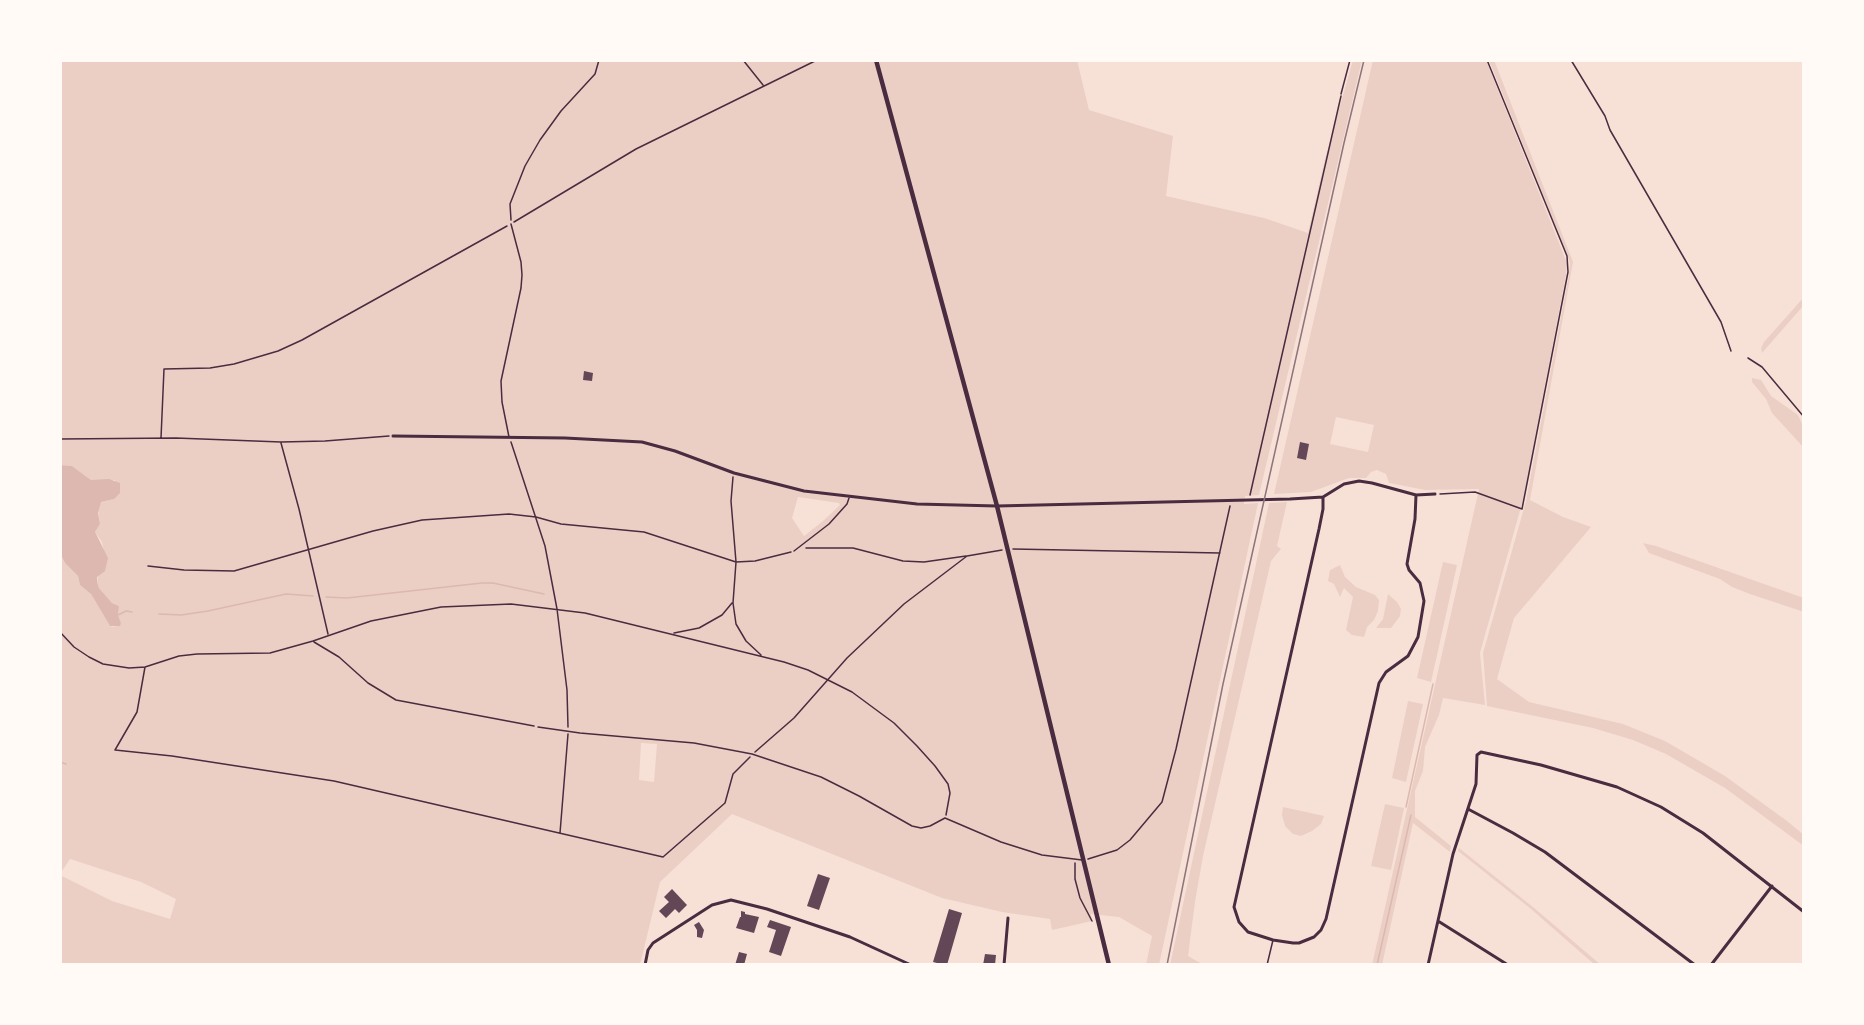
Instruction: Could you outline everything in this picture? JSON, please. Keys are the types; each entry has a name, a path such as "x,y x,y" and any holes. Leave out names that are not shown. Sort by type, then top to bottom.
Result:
{"main road":[{"path":"876,60 997,506 1109,965"}],"street":[{"path":"393,436 642,442 675,451 734,473 804,491 918,504 997,506 1323,496 1344,484 1359,481 1416,495 1436,494"},
{"path":"1323,496 1316,547 1234,907 1239,922 1248,932 1273,940 1299,943 1314,937 1323,925 1379,683 1386,672 1402,662 1412,651 1418,637 1424,601 1420,583 1407,564 1415,519 1416,495"},
{"path":"1428,965 1453,854 1476,784 1477,755 1482,752 1617,787 1653,803 1695,828 1804,912"},
{"path":"1468,809 1513,832 1545,852 1695,965"},
{"path":"1711,965 1772,886"},
{"path":"645,965 648,949 652,944 714,904 730,900 767,909 853,938 912,965"},
{"path":"1004,965 1008,918"},
{"path":"1438,921 1508,965"}],"lane":[{"path":"1341,94 1350,60"},
{"path":"510,438 505,424 501,381 522,275 511,224"},
{"path":"794,551 829,524 847,504 849,497"},
{"path":"538,727 568,732 694,742 752,754 821,777 912,826 921,828 945,818 1001,842 1042,855 1084,860"},
{"path":"1267,965 1273,940"}],"path":[{"path":"511,224 510,204 525,166 561,111 595,74 599,60"},
{"path":"743,60 763,85"},
{"path":"161,438 164,369 210,368 234,364 278,351 302,340 511,224 636,149 818,60"},
{"path":"1436,494 1475,492 1522,509 1569,266 1567,256 1487,60"},
{"path":"1571,60 1721,322 1731,351"},
{"path":"1249,499 1341,94"},
{"path":"1748,358 1762,367 1804,417"},
{"path":"60,439 161,438 281,442 393,436"},
{"path":"510,438 545,546 557,609 567,690 568,732 560,833"},
{"path":"281,442 328,634"},
{"path":"734,473 731,501 736,562 733,603 736,624 746,641 761,656"},
{"path":"1084,860 1117,850 1130,840 1162,802 1232,500"},
{"path":"148,566 184,570 234,571 373,531 422,520 508,514 536,517 561,524 644,532 736,562 755,561 794,551"},
{"path":"800,548 841,546 903,561 924,562 1008,549 1220,553"},
{"path":"146,667 137,712 115,750 172,756 334,781 663,857 727,800 733,774 752,754 794,718 828,679 892,614 967,556"},
{"path":"672,634 699,628 722,615 733,603"},
{"path":"60,632 74,647 89,657 103,664 129,668 146,667 179,656 270,652 397,614 441,606 511,604 557,609 761,656 808,670 828,679 874,707 924,753 948,784 951,793 945,818"},
{"path":"313,641 339,657 368,683 396,700 538,727"},
{"path":"1075,860 1075,879 1080,898 1094,924"}],"shaded area":[{"path":"60,60 1077,60 1089,110 1173,136 1166,196 1264,218 1308,233 1325,159 1353,60 1362,60 1259,495 1245,496 1244,504 1258,503 1159,965 1146,965 1152,936 1119,917 1091,914 1092,921 1052,930 1050,919 1002,912 942,898 732,814 660,882 640,965 60,965 60,875 112,901 170,919 176,899 141,882 70,859 60,874 60,553 65,563 78,576 80,585 91,594 110,626 114,627 121,623 118,615 119,606 112,603 99,588 97,582 104,551 102,542 95,532 100,524 98,508 101,502 114,499 115,480 91,480 72,466 60,465","holes":["798,497 839,503 840,505 804,536 792,518","641,743 657,744 654,782 639,780"]},
{"path":"1373,60 1486,60 1567,263 1566,275 1523,500 1480,653 1485,705 1443,698 1439,715 1425,747 1423,771 1415,791 1415,817 1451,846 1450,852 1413,823 1382,965 1372,965 1479,489 1425,490 1389,483 1386,474 1377,470 1371,472 1366,478 1349,478 1311,492 1274,494","holes":["1336,417 1374,425 1368,452 1330,444"]},
{"path":"1489,60 1494,60 1573,262 1530,500 1563,517 1591,527 1514,618 1497,679 1529,702 1623,724 1665,741 1725,776 1787,821 1804,835 1804,846 1725,788 1666,754 1633,740 1593,728 1487,706 1483,653 1526,501 1570,263"},
{"path":"1804,297 1804,305 1762,353 1761,348 1764,342"},
{"path":"1752,378 1761,380 1771,396 1798,415 1804,428 1804,448 1772,413 1766,399 1752,382"},
{"path":"60,465 72,466 91,480 109,479 120,483 120,493 114,499 101,502 98,513 100,524 95,532 108,558 105,571 97,577 97,582 99,588 112,603 119,606 120,626 110,626 91,594 80,585 78,576 65,563 60,553"},
{"path":"1287,502 1277,546 1281,549 1271,561 1203,856 1188,956 1204,965 1170,965 1269,503"},
{"path":"1643,543 1804,598 1804,612 1750,594 1720,579 1649,553"},
{"path":"1443,562 1457,565 1431,682 1417,678"},
{"path":"1340,565 1345,577 1356,587 1375,595 1379,600 1378,611 1374,620 1367,627 1364,637 1352,635 1346,630 1353,597 1344,588 1340,597 1334,584 1328,581 1330,570"},
{"path":"1388,594 1401,609 1400,616 1391,628 1376,628 1383,619"},
{"path":"1408,701 1423,704 1406,782 1392,778"},
{"path":"1385,804 1404,808 1391,870 1371,866"},
{"path":"1283,807 1324,816 1321,824 1301,836 1293,834 1285,826 1282,815"},
{"path":"1459,848 1601,965 1595,965 1531,909 1458,851"}],"building":[{"path":"584,371 593,373 592,381 583,380"},
{"path":"1300,442 1309,444 1306,460 1297,458"},
{"path":"818,874 830,878 819,910 807,906"},
{"path":"672,889 687,905 679,913 675,909 666,918 659,911 669,902 664,897"},
{"path":"949,909 962,913 947,965 945,965 933,962"},
{"path":"741,911 759,917 754,933 736,928"},
{"path":"770,920 791,927 781,956 769,952 776,930 767,927"},
{"path":"699,922 704,930 702,938 697,937 694,925"},
{"path":"739,952 747,954 744,965 735,965"},
{"path":"985,954 996,955 995,965 983,965"}],"waterway":[{"path":"326,597 347,598 482,583 493,583 544,594"},
{"path":"159,614 181,615 208,611 286,594 313,596"},
{"path":"118,615 126,611 132,612"},
{"path":"1406,807 1433,684"},
{"path":"60,762 66,764"},
{"path":"1377,965 1411,815"}],"tram line":[{"path":"1167,965 1223,684 1364,60"}]}
